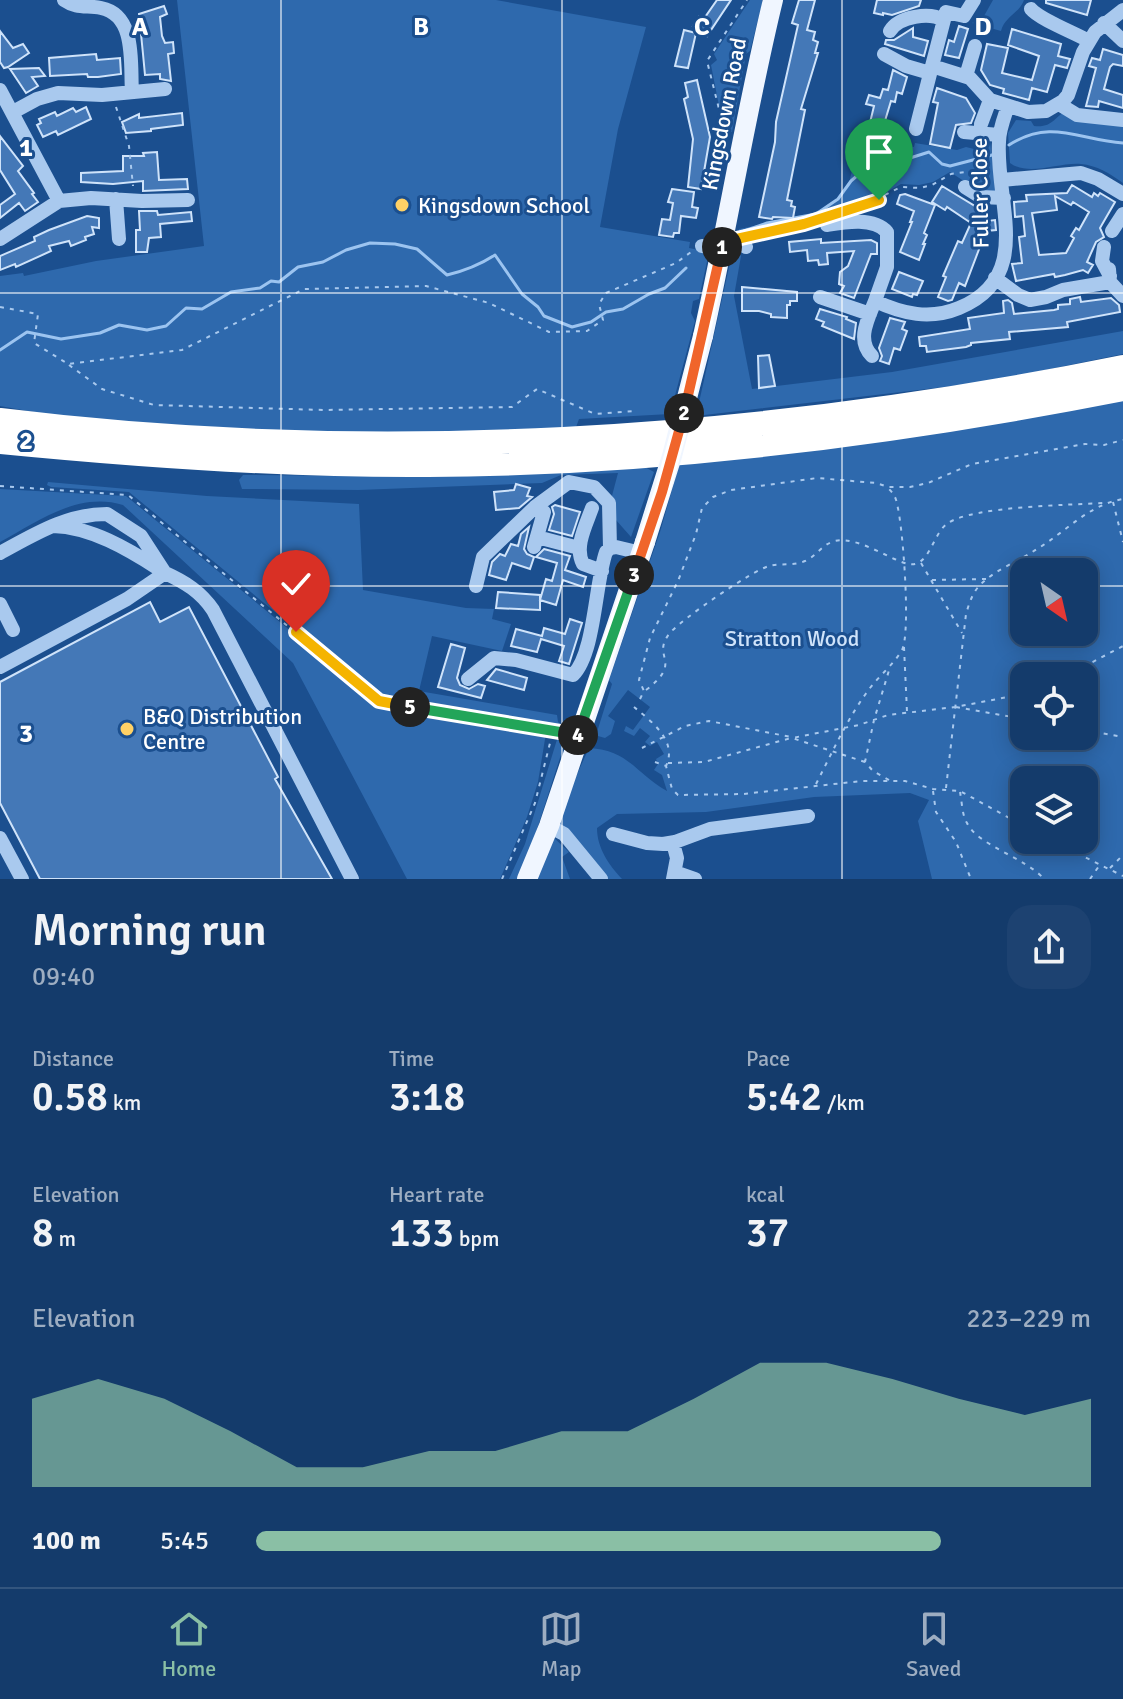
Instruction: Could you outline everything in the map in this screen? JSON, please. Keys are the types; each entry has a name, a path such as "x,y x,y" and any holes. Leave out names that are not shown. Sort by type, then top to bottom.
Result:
{"highway":[{"path":"0,420 256,439 427,442 559,439 811,418 936,401 1123,367"},
{"path":"0,442 263,462 427,465 545,462 701,452 871,433 994,414 1123,389"}],"main road":[{"name":"Kingsdown Road","path":"527,879 549,826 672,456 703,336 773,0"}],"street":[{"path":"64,0 77,7 105,8 122,21 128,34 132,92"},
{"path":"890,31 901,20 938,12 964,16 974,0"},
{"path":"884,54 906,66 966,76 990,100 1036,112 1046,111 1059,104 1072,87 1089,41 1104,23 1123,10 1116,0"},
{"path":"1031,9 1040,18 1056,22 1089,41"},
{"path":"916,129 931,69 938,12"},
{"path":"1104,23 1123,41"},
{"path":"966,76 975,46"},
{"path":"13,112 37,99 58,93 113,94 165,89"},
{"path":"0,90 59,201"},
{"path":"981,124 990,100"},
{"path":"1059,104 1077,115 1123,120"},
{"name":"Fuller Close","path":"820,297 913,315 936,315 971,303 995,278 1007,245 999,135 1008,106"},
{"path":"964,132 999,135"},
{"path":"1001,174 1081,173 1123,194"},
{"path":"965,187 981,197 1004,198"},
{"path":"119,239 126,199"},
{"path":"0,239 59,201 188,200"},
{"path":"1112,231 1123,214"},
{"path":"821,223 853,217 882,226 887,232 887,267 863,342 872,356"},
{"path":"720,243 746,247"},
{"path":"1104,247 1102,261 1123,296"},
{"name":"Fuller Close","path":"995,278 1030,300 1110,276"},
{"path":"468,679 494,658 516,660 570,676 576,673 589,634 604,558 610,548 609,503 594,487 569,482 535,507 483,557 476,586"},
{"path":"592,508 579,548 579,558 583,564 602,571"},
{"path":"544,512 535,542 579,548"},
{"path":"0,553 49,526 71,518 107,514 141,536 165,573"},
{"path":"49,526 71,528 114,543 194,588 213,610 352,879"},
{"path":"610,548 643,547"},
{"path":"0,667 127,599 165,573"},
{"path":"0,604 13,630"},
{"path":"613,834 647,843 673,843 710,829 808,816"},
{"path":"549,826 564,834 601,879"},
{"path":"0,838 22,879"},
{"path":"673,843 677,858 674,876 695,879"},
{"path":"585,859 588,879"}],"path":[{"path":"742,139 724,129 707,61 747,0"},
{"path":"113,94 131,156 126,199"},
{"path":"853,217 901,187 932,185 951,174 1001,174"},
{"path":"68,364 182,350 304,289 426,286 489,303 549,332 587,331 603,320 599,308 603,296 676,263 692,252 693,244 720,243 821,223"},
{"path":"0,307 38,314 34,343 102,389 154,405 323,410 512,407 537,389 595,414 635,411"},
{"path":"644,691 639,680 650,638 678,581 696,534 702,508 713,497 731,490 817,478 876,483 888,487 928,483 972,464 1123,440"},
{"path":"0,486 128,495 379,701 578,735"},
{"path":"888,487 898,505 904,564 907,712"},
{"path":"640,699 667,669 664,643 671,631 760,569 807,561 827,544 840,540 876,549 911,565 920,562 940,529 962,516 1123,499"},
{"path":"1113,501 1123,542"},
{"path":"946,789 970,599 987,579 1104,503"},
{"path":"920,562 963,636"},
{"path":"931,581 987,579"},
{"path":"815,786 845,728 871,687 904,646"},
{"path":"1093,662 1123,646"},
{"path":"865,762 890,666"},
{"path":"655,762 704,762 907,712 1010,697"},
{"path":"634,707 663,736 670,753 667,764 672,789 678,795 743,794 905,781 933,789 960,791 1010,818"},
{"path":"955,707 1010,717"},
{"path":"642,748 685,726 709,721 792,738 833,751 865,762 873,771 891,781"},
{"path":"502,879 535,803 554,730"},
{"path":"1098,733 1123,737"},
{"path":"933,789 936,812 956,842 971,879"},
{"path":"960,791 964,818 972,831 1028,865 1044,879"},
{"path":"1078,854 1123,876"},
{"path":"1109,869 1123,855"},
{"path":"1090,879 1100,865"}],"green space":[{"name":"Kingsdown School","path":"177,0 496,0 646,27 618,129 600,227 690,242 689,248 709,252 699,299 693,301 691,313 695,321 670,414 579,419 575,430 363,436 67,418 0,406 0,276 23,273 24,276 96,261 204,246"},
{"path":"750,0 762,0 762,4 750,51 746,54 732,132 729,132 722,121 711,65 717,60 714,54"},
{"path":"993,0 1024,0 1001,31 972,23 984,16"},
{"path":"1066,111 1123,123 1123,183 1103,170 1087,165 1026,169 1010,163 1008,133 1016,120 1031,121 1034,126 1045,125"},
{"path":"858,136 914,147 915,143 957,150 966,147 974,149 976,141 990,141 997,196 976,189 950,172 933,182 901,184 878,197 813,219 739,235 739,229 816,212 841,197 850,180"},
{"path":"736,249 741,256 734,296 752,389 892,372 1123,331 1123,354 987,382 696,416 732,254"},
{"name":"Stratton Wood","path":"1123,397 1123,879 932,879 918,821 929,800 910,793 814,797 706,812 617,814 597,828 605,856 622,879 604,879 557,818 589,748 614,753 667,791 662,775 654,770 658,764 656,759 664,754 657,742 650,746 645,742 650,736 640,728 634,736 624,731 626,726 633,730 650,707 628,690 608,716 615,721 611,734 605,738 598,736 597,732 612,684 609,680 660,532 680,462"},
{"path":"641,465 654,472 631,537 608,511 618,473 561,475 542,483 358,490 242,489 239,480 243,475 362,476"},
{"path":"48,482 207,496 359,504 363,590 466,608 494,609 492,619 511,624 502,651 432,636 419,691 557,715 558,722 565,728 381,699 129,492 51,487 47,485"},
{"path":"0,489 126,496 379,703 546,733 538,782 527,817 500,879 407,879 293,663 123,505 90,502 74,505 0,542"},
{"path":"559,733 567,736 530,851 517,879 509,879 525,844"},
{"path":"553,837 569,852 562,857 570,879 532,879"}],"building":[{"path":"717,0 731,0 707,36 693,26 699,17 703,20"},
{"path":"799,0 815,0 807,30 815,32 813,40 818,42 815,53 818,53 801,109 805,110 787,200 792,201 791,206 795,207 793,218 772,219 759,217 798,25 792,23"},
{"path":"877,0 921,0 919,6 883,15 874,13"},
{"path":"1046,0 1091,0 1087,15 1046,3"},
{"path":"164,6 167,14 160,17 162,36 165,43 173,42 174,53 168,54 171,81 160,79 160,74 145,75 139,14"},
{"path":"959,26 968,29 959,58 945,55 949,40 954,42"},
{"path":"913,28 913,37 928,41 924,56 885,44 886,40 894,40"},
{"path":"1012,29 1061,44 1058,56 1070,59 1067,68 1055,65 1047,92 1032,88 1029,100 1003,93 1004,89 990,85 981,70 987,44 1008,48 1002,73 1032,80 1039,56 1008,45"},
{"path":"684,30 696,33 688,68 675,66"},
{"path":"0,31 13,48 23,44 29,53 4,68 0,62"},
{"path":"1103,49 1123,55 1123,66 1113,64 1110,67 1104,89 1123,95 1123,108 1099,101 1098,107 1086,106 1096,68 1089,66 1092,58 1100,60"},
{"path":"96,54 97,60 120,58 121,74 50,76 49,58"},
{"path":"39,68 45,76 32,77 38,86 26,93 10,69"},
{"path":"893,70 907,77 902,94 897,92 895,102 891,101 881,134 868,131 874,106 866,104 869,95 880,98 883,89 888,90"},
{"path":"697,80 710,137 701,189 688,187 693,139 684,99 688,97 685,83"},
{"path":"937,88 966,98 975,113 971,123 956,125 950,148 930,144 938,103 933,102"},
{"path":"86,107 91,119 58,135 56,131 43,137 37,125 41,123 39,119 55,112 57,116 73,108 76,112"},
{"path":"182,113 183,125 151,131 126,133 122,122 139,114 139,118"},
{"path":"0,136 23,166 18,171 38,202 25,211 19,203 0,218 0,205 15,194 0,170"},
{"path":"157,152 159,180 187,179 188,189 143,191 143,181 113,184 81,182 81,173 123,171 123,156 144,156 143,153"},
{"path":"1072,185 1092,197 1094,193 1098,196 1100,193 1115,202 1100,228 1104,237 1096,242 1087,262 1093,265 1088,273 1083,270 1016,281 1012,264 1022,263 1019,237 1025,236 1023,216 1015,217 1014,202 1027,201 1026,195 1067,193","holes":["1055,196 1071,205 1073,202 1089,212 1079,230 1076,228 1071,236 1074,238 1066,253 1039,255 1032,213 1057,210"]},
{"path":"942,186 975,206 988,209 979,222 995,220 996,230 986,231 965,286 959,283 952,300 948,301 938,297 946,277 943,276 958,241 962,243 971,223 947,207 945,210 932,202"},
{"path":"672,189 694,192 692,207 698,208 696,218 681,216 679,233 674,233 673,237 659,235 662,219 670,220 673,203 668,202"},
{"path":"900,195 935,205 924,233 927,235 919,260 900,252 914,211 897,204"},
{"path":"139,211 157,211 158,215 191,212 192,221 160,224 161,237 149,238 147,252 136,252"},
{"path":"87,216 99,218 99,228 92,227 94,234 85,237 86,240 71,246 69,241 49,246 51,251 16,267 15,264 0,270 0,256 35,241 34,237 49,230"},
{"path":"821,239 821,243 871,240 877,243 877,254 871,254 854,298 840,293 844,286 839,284 840,272 848,266 854,251 827,253 828,264 819,265 818,260 808,261 807,250 790,252 789,242"},
{"path":"899,272 923,281 917,295 913,294 912,297 892,289"},
{"path":"742,287 797,292 797,301 790,301 787,305 787,318 771,317 771,314 759,311 742,311"},
{"path":"1080,297 1081,302 1111,298 1119,305 1120,312 1067,322 1068,327 1009,332 1010,339 971,343 966,347 927,352 926,346 920,346 919,337 970,329 968,318 1004,313 1003,301 1012,303 1014,314 1058,309 1058,305 1070,304 1070,299"},
{"path":"820,309 856,323 854,339 822,326 824,322 816,319"},
{"path":"890,318 905,322 902,329 907,331 900,350 894,348 889,364 880,361 879,348"},
{"path":"769,355 775,386 759,388 758,356"},
{"path":"516,484 530,488 527,496 532,497 519,508 496,510 494,492 514,490"},
{"path":"555,505 580,512 572,536 549,530 554,514 552,507"},
{"path":"529,527 524,549 534,557 530,569 512,563 506,580 489,575 492,562 500,554 505,556 511,544 518,546 521,534"},
{"path":"544,549 570,556 565,570 586,577 583,587 563,580 556,605 540,600 546,579 552,581 557,563 536,557"},
{"path":"498,592 540,595 540,610 496,608"},
{"name":"B&Q Distribution Centre","path":"150,602 160,622 189,607 278,777 275,779 332,879 40,879 0,803 0,682"},
{"path":"570,619 582,623 569,664 559,661 564,646 541,639 537,652 511,646 516,629 542,636 544,628 565,634"},
{"path":"451,644 465,648 457,678 460,685 469,689 478,684 485,686 481,698 438,687"},
{"path":"496,669 527,678 524,690 487,680"}],"waterway":[{"path":"1009,145 1024,137 1052,132 1123,143"},
{"path":"744,231 767,223 816,214 838,199 851,181 874,161 910,158 929,152 942,164 950,166 992,155"},
{"path":"0,350 27,332 61,339 100,333 119,325 147,330 166,326 186,308 202,309 231,292 260,288 271,281 279,282 298,267 323,262 346,250 370,243 417,249 447,275 495,255 522,294 544,316 572,327 591,322 606,312 623,309 665,288 686,268"}],"place":[{"name":"Kingsdown School","path":"402,205"},
{"name":"B&Q Distribution Centre","path":"127,729"}],"route":[{"path":"296,632 379,701 578,735 662,492 703,336 724,238 732,240 804,224 879,200"}]}
